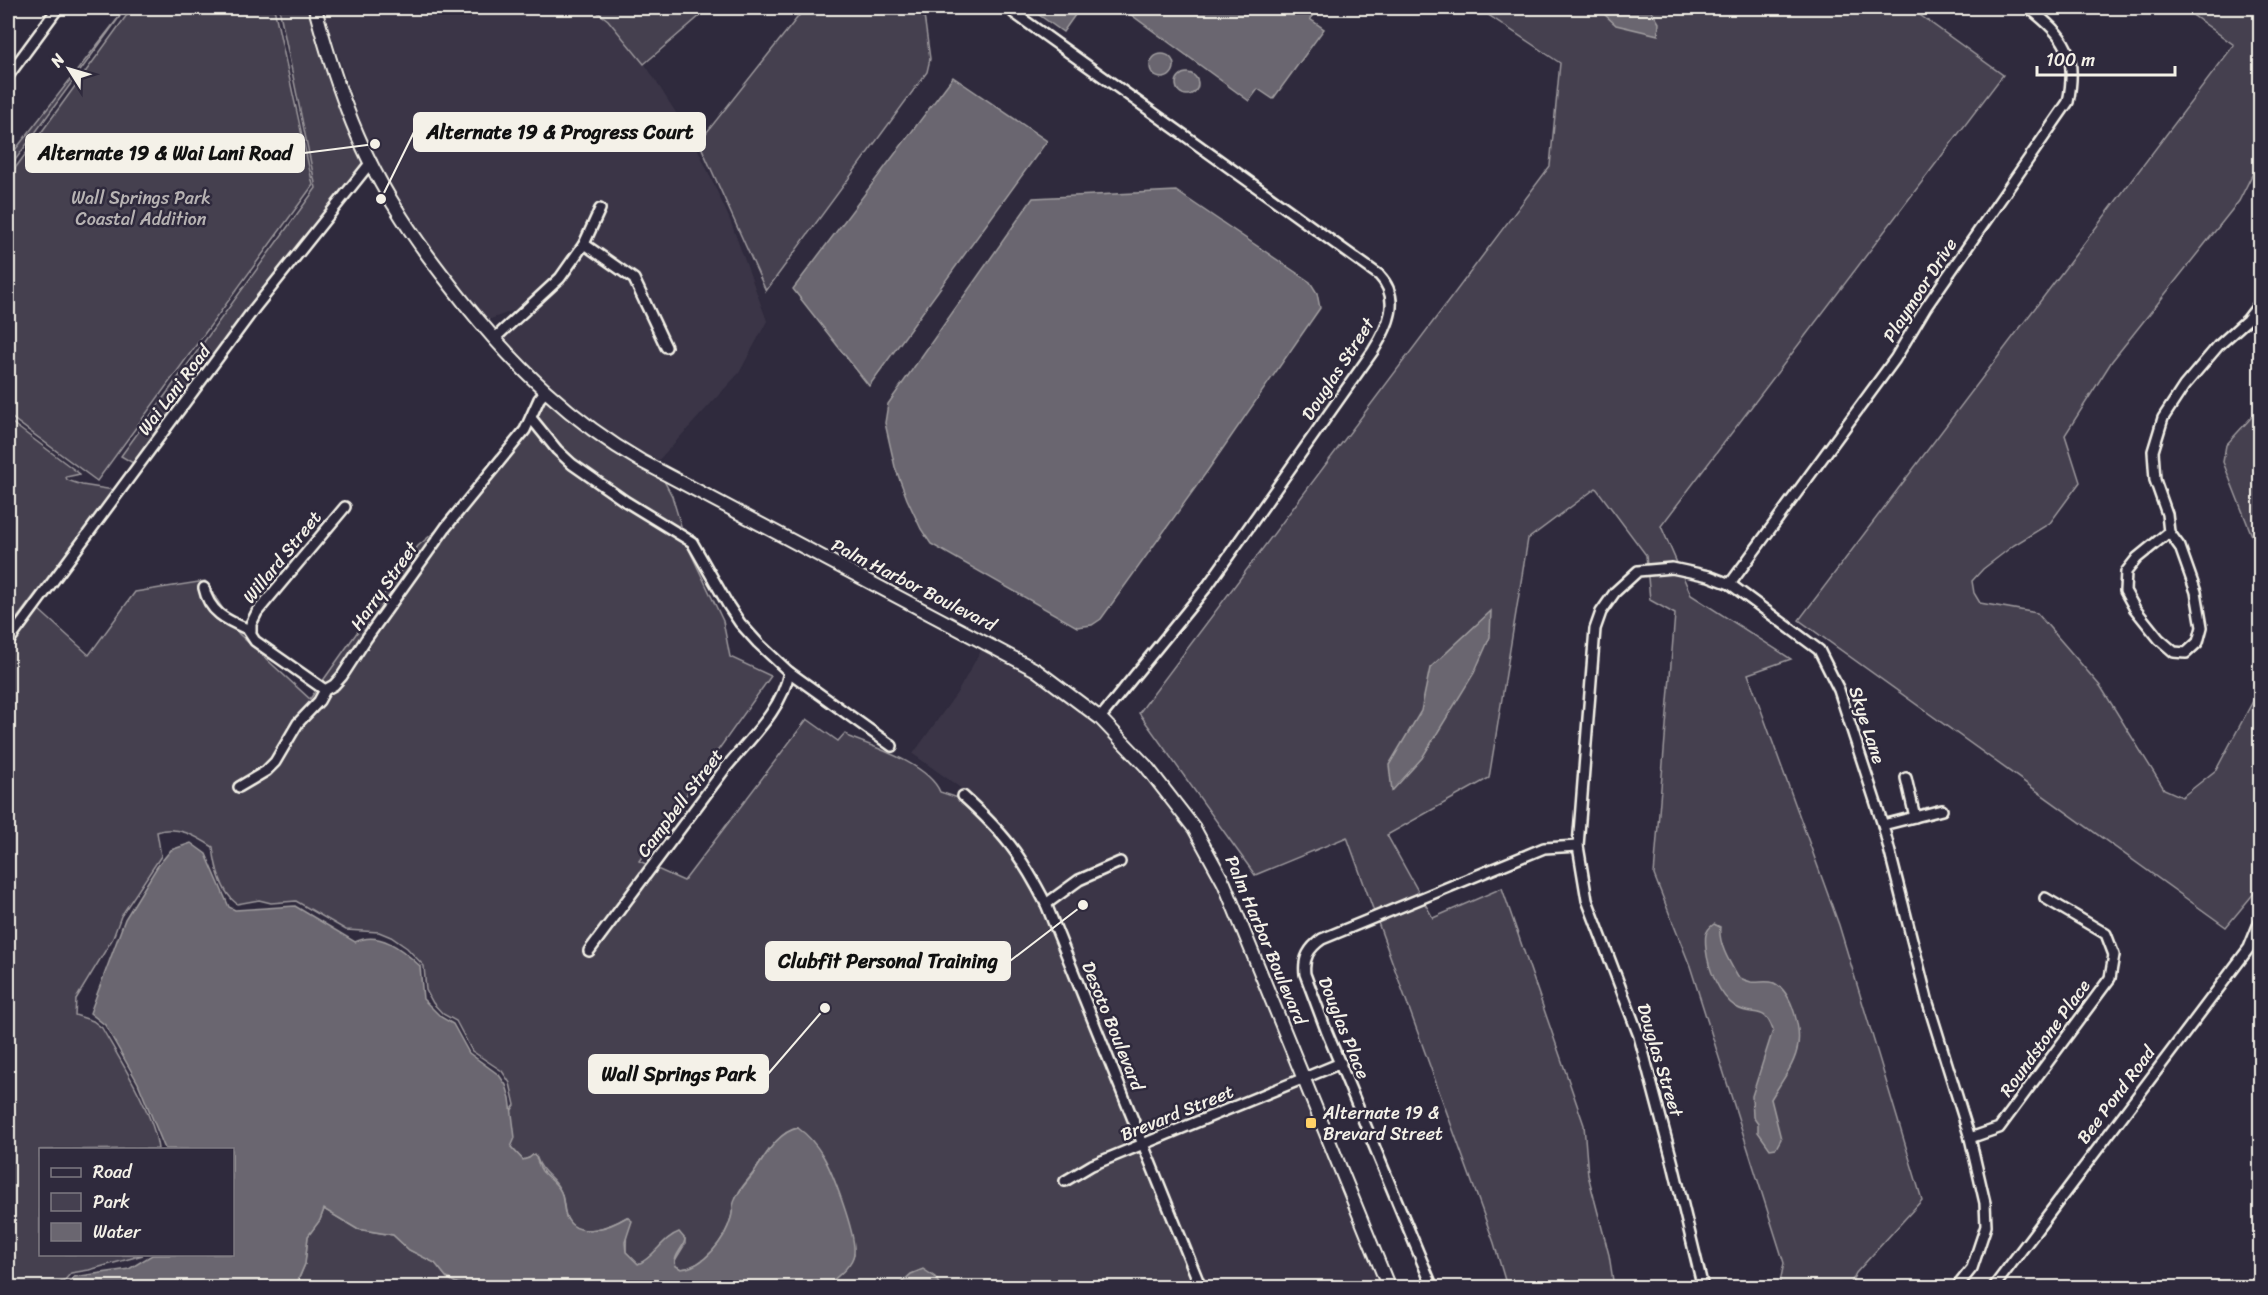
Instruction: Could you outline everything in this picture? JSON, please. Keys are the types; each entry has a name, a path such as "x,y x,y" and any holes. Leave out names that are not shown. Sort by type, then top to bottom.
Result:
{"main road":[{"name":"Palm Harbor Boulevard","path":"315,8 327,55 343,99 392,204 426,255 494,339 545,393 618,448 1036,670 1100,718 1164,786 1194,828 1211,857 1238,915 1389,1287"}],"street":[{"path":"8,76 58,8"},
{"name":"Playmoor Drive","path":"1730,584 1895,359 1926,307 2068,102 2073,80 2070,54 2063,40 2047,21 2029,8"},
{"name":"Douglas Street","path":"1014,13 1379,275 1387,283 1391,294 1391,314 1373,351 1206,588 1100,718"},
{"name":"Wai Lani Road","path":"8,642 254,309 371,162"},
{"path":"494,339 560,278 584,244 600,209"},
{"path":"584,244 634,279 666,347"},
{"path":"2169,532 2137,558 2126,572 2125,591 2135,609 2159,639 2174,652 2186,653 2198,642 2202,627 2196,592 2180,547 2169,532 2167,514 2155,480 2153,451 2163,418 2184,386 2260,303"},
{"name":"Harry Street","path":"239,787 266,771 275,762 292,732 319,701 325,690 334,685 342,676 446,527 520,437 539,399 545,393"},
{"path":"531,418 557,450 579,469 625,501 692,542 740,623 758,644 789,672 892,746"},
{"name":"Willard Street","path":"251,632 251,624 257,612 345,507"},
{"name":"Skye Lane","path":"1578,846 1595,629 1601,612 1615,592 1638,571 1672,568 1709,576 1730,584 1819,650 1839,690 1883,825 1928,1003 1970,1138 1985,1203 1986,1226 1972,1268 1956,1287"},
{"path":"204,588 208,604 217,612 230,622 251,632 255,641 325,690"},
{"name":"Campbell Street","path":"589,951 726,768 779,703 786,688 789,672"},
{"path":"1906,778 1915,817"},
{"name":"Desoto Boulevard","path":"963,796 990,820 1019,855 1046,904 1201,1287"},
{"path":"1883,825 1942,810"},
{"name":"Douglas Street","path":"1578,846 1587,900 1639,1036 1703,1287"},
{"name":"Douglas Place","path":"1433,1287 1305,974 1304,965 1307,954 1322,939 1544,848 1578,846"},
{"path":"1046,904 1079,880 1120,862"},
{"name":"Roundstone Place","path":"1970,1138 1999,1128 2110,978 2114,955 2106,934 2046,898"},
{"name":"Bee Pond Road","path":"1993,1287 2249,948 2260,921"},
{"name":"Brevard Street","path":"1065,1181 1092,1165 1341,1064"}],"shaded area":[{"path":"322,8 592,8 608,20 645,64 695,143 730,220 767,321 739,373 655,464 617,442 548,389 492,329 525,317 564,282 586,251 631,282 663,353 672,350 639,277 591,243 607,207 597,203 580,241 556,275 518,309 485,321 430,252 397,201 377,163"},
{"path":"983,647 1034,675 1097,722 1142,768 1189,830 1219,885 1297,1077 1146,1138 1052,907 1082,884 1127,865 1122,856 1076,875 1048,897 1024,853 994,817 962,789 913,754 957,693"},
{"path":"1301,1086 1384,1287 1206,1287 1150,1148"}],"green space":[{"path":"126,8 8,170 8,159"},
{"name":"Wall Springs Park Coastal Addition","path":"132,8 274,8 313,185 97,481 8,415 8,178"},
{"path":"279,8 310,8 334,85 365,161 250,306 133,463 121,456 316,188"},
{"path":"592,8 709,8 644,64 608,20"},
{"path":"805,8 923,8 930,59 927,72 766,291 699,142"},
{"path":"1478,8 1910,8 2003,75 1661,526 1691,595 1791,659 1748,674 1839,925 1922,1200 1856,1273 1849,1287 1779,1287 1784,1263 1690,966 1654,875 1675,614 1650,600 1646,555 1596,488 1528,539 1489,778 1387,835 1433,918 1502,888 1584,1125 1588,1175 1609,1255 1614,1287 1507,1287 1494,1243 1347,837 1255,875 1139,713 1550,166 1560,63"},
{"path":"2183,8 2260,8 2260,159 2239,201 2112,361 2065,435 2080,482 2050,523 2014,545 1983,569 1972,581 1974,593 1980,603 2037,613 2101,687 2164,789 2182,797 2216,770 2260,688 2260,886 2226,927 1799,620 2234,45"},
{"path":"546,400 568,418 663,479 672,496 682,529 622,494 568,452 537,418"},
{"path":"2260,408 2260,556 2223,462 2226,445"},
{"path":"8,420 80,474 66,477 67,480 114,490 8,630"},
{"path":"532,428 554,453 589,483 686,543 723,621 730,657 771,676 639,861 684,881 807,719 838,741 845,733 849,737 900,758 925,773 940,792 958,798 1002,840 1024,871 1040,903 1137,1142 1118,1149 1121,1159 1141,1152 1196,1287 825,1287 849,1264 854,1254 798,1128 784,1134 778,1140 742,1187 724,1235 705,1258 690,1267 681,1269 674,1262 685,1244 685,1239 669,1238 645,1261 638,1264 626,1252 627,1217 595,1229 586,1230 572,1225 567,1218 560,1190 542,1168 536,1156 533,1155 523,1160 511,1147 511,1111 515,1105 510,1083 502,1071 472,1051 456,1021 443,1014 433,1003 426,990 424,966 407,948 379,932 346,930 296,901 271,903 259,900 237,904 231,899 223,885 217,870 213,847 179,831 164,830 157,832 161,856 121,916 113,938 76,999 75,1015 93,1021 102,1028 143,1103 158,1148 39,1148 39,1256 139,1256 71,1273 64,1281 49,1287 8,1288 8,651 38,609 89,655 135,592 205,581 239,634 310,699 418,546 444,524 522,433 527,437"},
{"path":"324,1209 357,1229 393,1235 409,1250 435,1263 447,1278 460,1285 472,1287 295,1288 305,1264 308,1236 320,1220"}],"water":[{"path":"1034,8 1080,8 1063,32 1032,10"},
{"path":"1128,8 1318,8 1310,19 1324,29 1273,99 1258,89 1249,101 1126,11"},
{"path":"1604,8 1650,8 1659,23 1658,35 1616,25 1604,14"},
{"path":"1162,54 1170,58 1174,66 1170,74 1162,78 1154,74 1150,66 1154,58"},
{"path":"1187,73 1195,76 1198,84 1195,92 1187,95 1179,92 1176,84 1179,76"},
{"path":"953,77 1047,141 869,386 793,289"},
{"path":"1176,191 1310,282 1317,293 1320,308 1101,619 1092,625 1077,627 931,544 921,529 895,467 885,423 888,404 1033,198"},
{"path":"1491,611 1490,637 1474,673 1422,758 1392,791 1389,765 1421,711 1430,668"},
{"path":"191,843 206,854 229,907 235,910 295,906 355,942 373,938 390,943 420,966 423,999 441,1017 453,1024 469,1053 499,1075 506,1085 515,1138 511,1147 523,1160 534,1154 542,1171 559,1189 567,1219 572,1225 579,1229 596,1229 627,1217 632,1221 625,1242 626,1252 638,1264 679,1232 685,1239 677,1255 676,1266 681,1269 690,1267 705,1258 719,1243 732,1216 733,1204 737,1196 772,1146 784,1134 798,1128 821,1152 838,1189 854,1244 853,1258 850,1263 825,1287 472,1287 460,1285 447,1278 435,1263 409,1250 393,1235 357,1229 324,1209 320,1220 308,1236 305,1264 295,1287 65,1287 74,1277 129,1269 150,1256 234,1256 234,1148 165,1148 138,1083 105,1025 90,1013 125,919 157,867 171,850"},
{"path":"1714,924 1720,927 1723,947 1738,977 1751,982 1774,983 1786,995 1795,1013 1798,1033 1797,1050 1789,1069 1771,1099 1781,1139 1776,1148 1770,1149 1758,1132 1758,1124 1753,1117 1752,1096 1773,1030 1770,1022 1762,1014 1742,1010 1730,1002 1715,981 1709,965 1705,938"},
{"path":"923,1269 935,1277 941,1287 897,1287 911,1274"}],"place":[{"name":"Alternate 19 & Wai Lani Road","path":"375,144"},
{"name":"Alternate 19 & Progress Court","path":"381,199"},
{"name":"Clubfit Personal Training","path":"1083,905"},
{"name":"Wall Springs Park","path":"825,1008"},
{"name":"Alternate 19 & Brevard Street","path":"1311,1123"}]}
